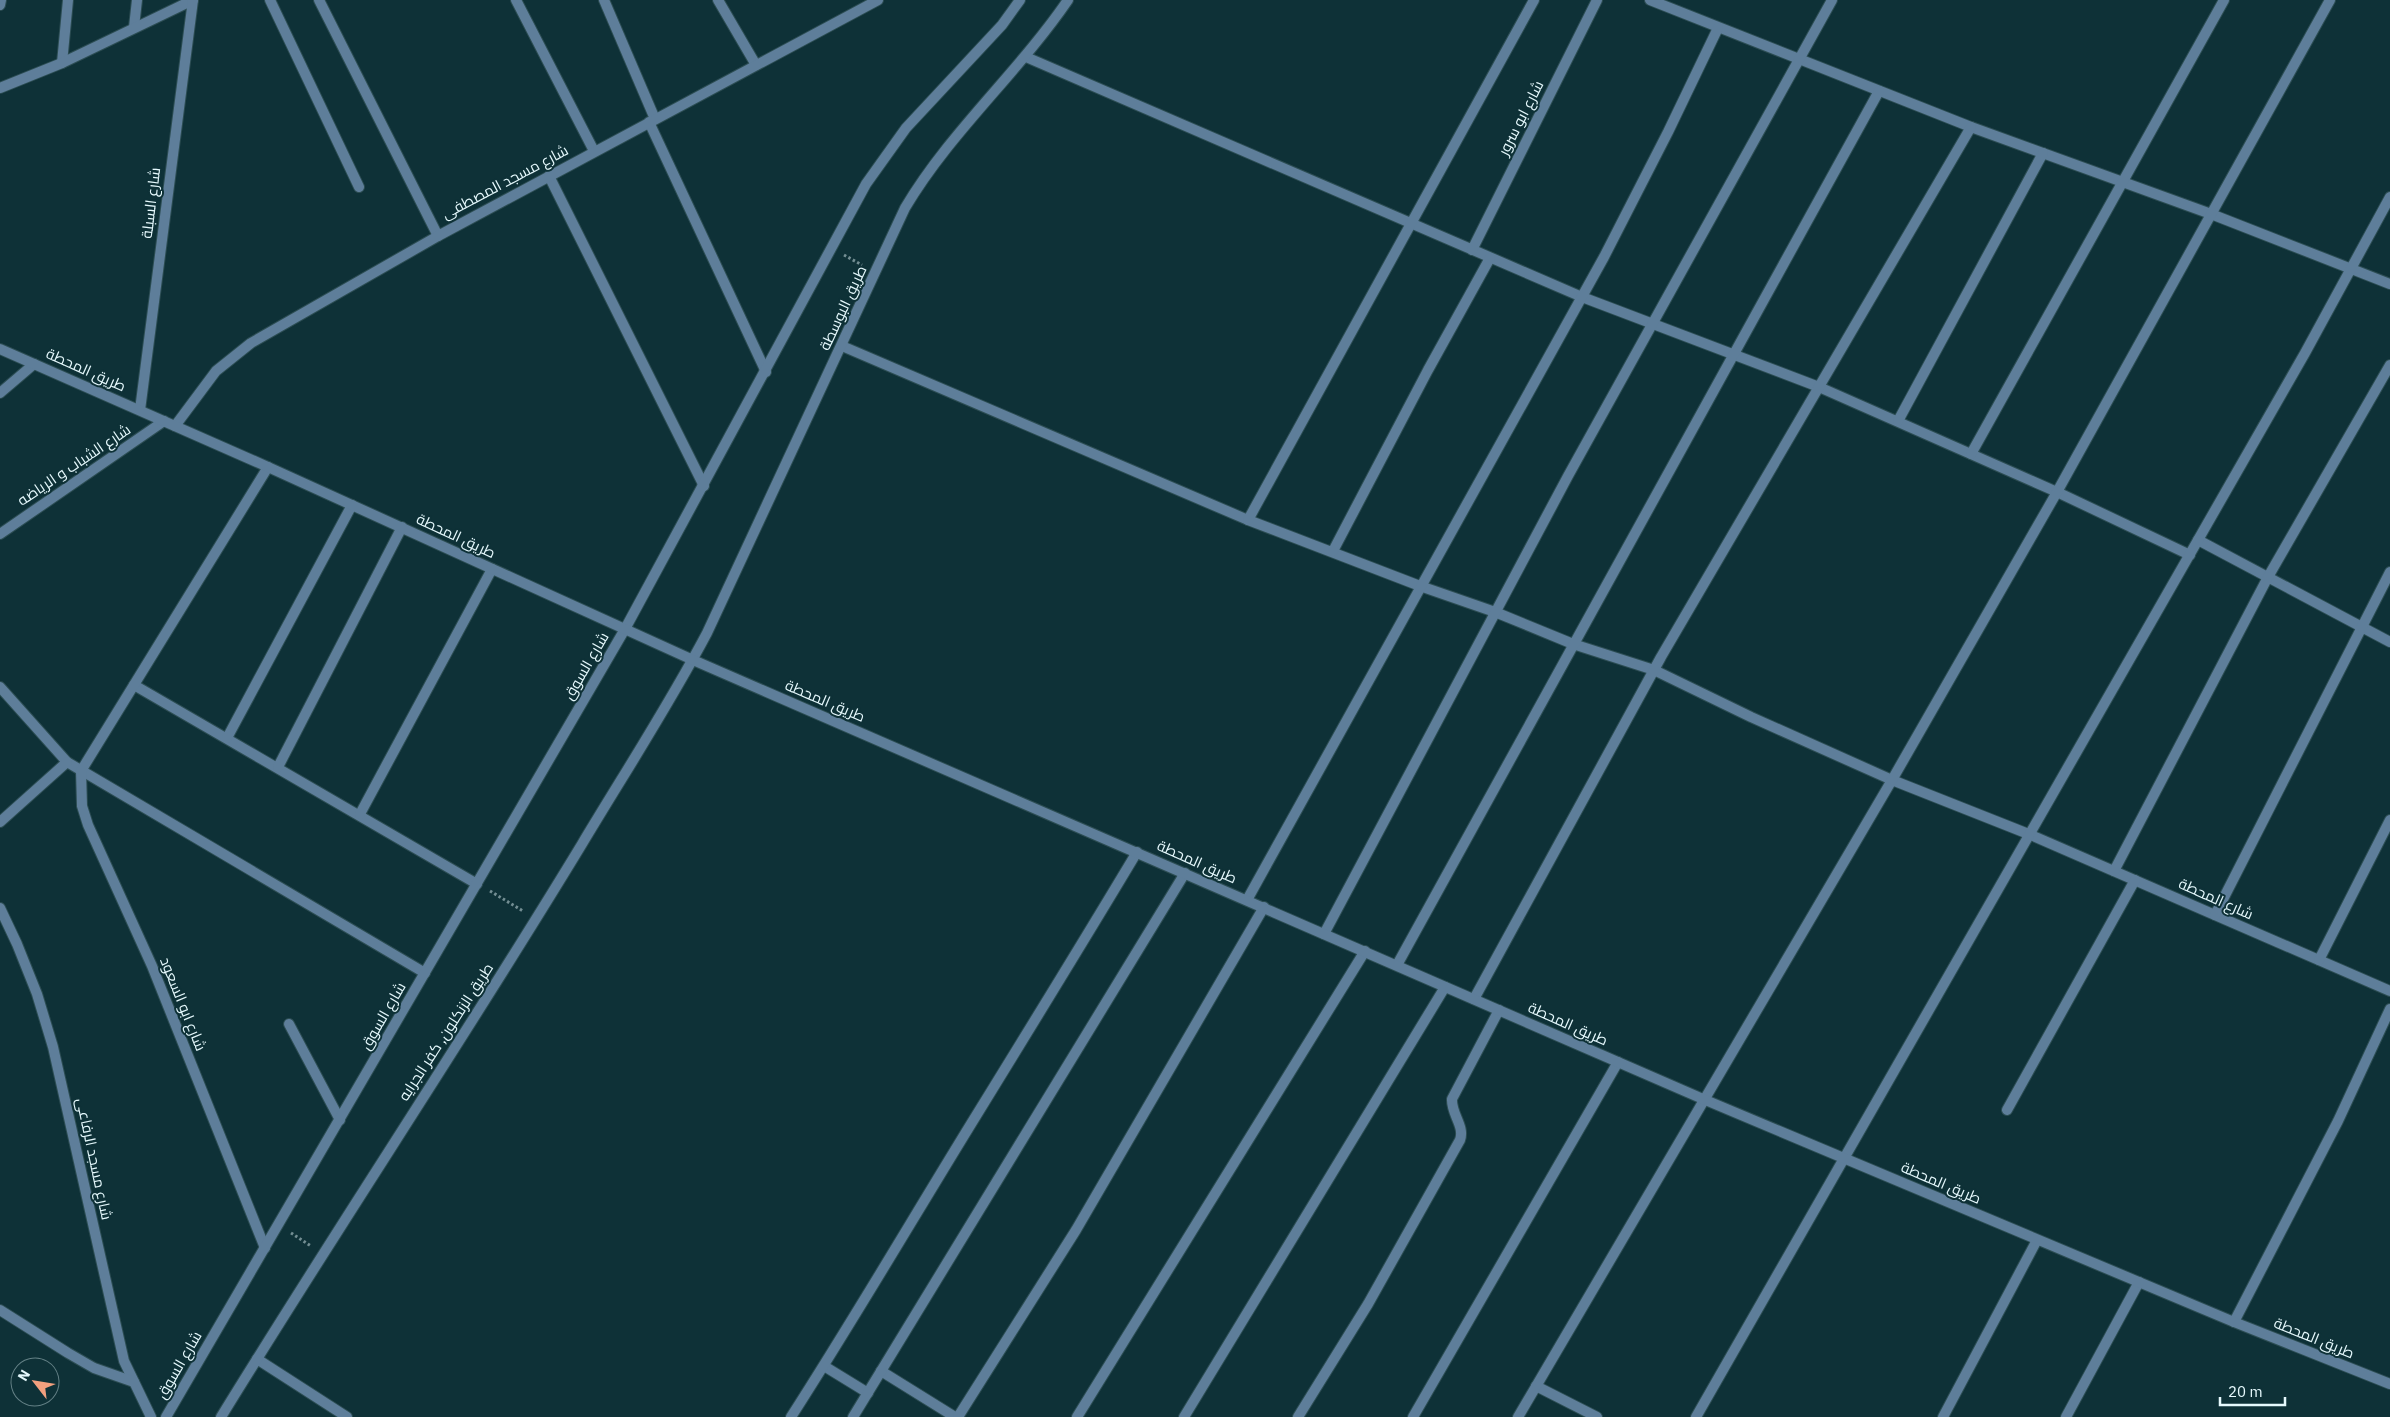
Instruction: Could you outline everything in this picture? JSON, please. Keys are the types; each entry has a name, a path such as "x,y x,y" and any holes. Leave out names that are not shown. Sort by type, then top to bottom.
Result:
{"street":[{"path":"0,5 1,0"},
{"path":"62,63 68,0"},
{"path":"134,27 137,0"},
{"path":"0,88 62,63 193,0"},
{"name":"شارع السبلة","path":"140,410 193,0"},
{"path":"270,0 359,187"},
{"path":"319,0 438,236"},
{"path":"516,0 594,151"},
{"path":"604,0 652,120 766,372"},
{"path":"718,0 756,65"},
{"name":"شارع مسجد المصطفى","path":"175,426 216,371 240,350 438,236 878,0"},
{"path":"625,629 766,372 866,184 901,135 1002,25 1020,0"},
{"name":"طريق البوسطة","path":"693,660 842,346 905,208 921,180 1026,57 1068,0"},
{"path":"1248,520 1534,0"},
{"name":"شارع ابو سرور","path":"1472,250 1597,0"},
{"path":"1324,934 1495,612 1832,0"},
{"path":"1971,454 2224,0"},
{"path":"1518,1417 1892,780 2057,492 2330,0"},
{"path":"1654,1 1718,28 1972,127 2211,214 2390,284"},
{"path":"1247,900 1582,296 1668,132 1718,28"},
{"path":"1026,57 1490,258 1652,324 1820,386 2057,492 2190,555"},
{"path":"1397,965 1879,91"},
{"path":"1474,999 1654,670 1972,127"},
{"path":"1898,421 2043,153"},
{"path":"549,176 704,486"},
{"path":"1696,1417 2190,555 2390,197"},
{"path":"1333,551 1428,370 1490,258"},
{"name":"شارع المحطة","path":"842,346 1248,520 1333,551 1420,586 1495,612 1573,644 1654,670 1751,717 1892,780 2031,834 2390,991"},
{"name":"طريق المحطة","path":"0,349 268,467 693,660 1703,1099 2234,1322 2390,1384"},
{"path":"0,393 34,364"},
{"path":"2114,871 2268,577 2390,365"},
{"name":"شارع الشباب و الرياضه","path":"0,534 164,421"},
{"path":"81,771 268,467"},
{"path":"227,738 352,505"},
{"path":"278,767 402,528"},
{"path":"2198,540 2390,642"},
{"path":"360,814 492,569"},
{"path":"2215,915 2390,572"},
{"name":"شارع السوق","path":"166,1417 625,629"},
{"name":"طريق الزنكلون, كفر الجرايه","path":"221,1417 322,1253 536,919 693,660"},
{"path":"134,685 360,814 477,884"},
{"path":"0,687 67,762 425,973"},
{"path":"0,822 67,762"},
{"name":"شارع ابو السعود","path":"81,771 82,806 88,825 152,966 265,1248"},
{"path":"2319,960 2390,820"},
{"path":"791,1417 1057,987 1137,852"},
{"path":"854,1417 1185,873"},
{"path":"2007,1110 2135,880"},
{"path":"881,1371 956,1417 1076,1230 1264,907"},
{"name":"شارع مسجد الرفاعى","path":"0,908 37,994 53,1046 118,1339 124,1361 151,1417"},
{"path":"1076,1417 1365,951"},
{"path":"1184,1417 1446,987"},
{"path":"2234,1322 2338,1120 2390,1008"},
{"path":"1298,1417 1368,1304 1460,1140 1462,1131 1452,1107 1452,1099 1499,1010"},
{"path":"289,1024 340,1120"},
{"path":"1413,1417 1618,1062"},
{"path":"1943,1417 2037,1240"},
{"path":"2066,1417 2139,1282"},
{"path":"0,1310 94,1368 134,1382"},
{"path":"256,1359 347,1417"},
{"path":"824,1366 868,1393"},
{"path":"1536,1386 1597,1417"}],"path":[{"path":"832,248 876,273"},
{"path":"477,884 536,919"},
{"path":"279,1225 322,1253"}]}
